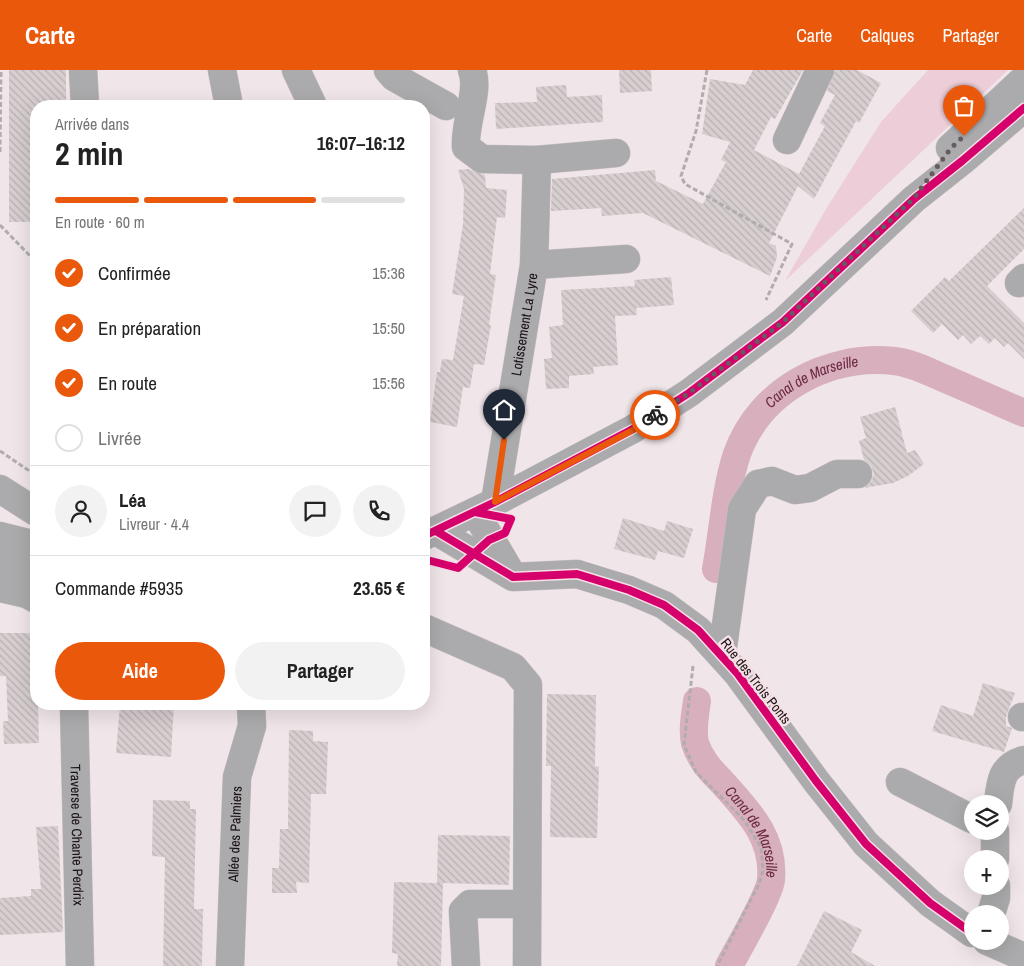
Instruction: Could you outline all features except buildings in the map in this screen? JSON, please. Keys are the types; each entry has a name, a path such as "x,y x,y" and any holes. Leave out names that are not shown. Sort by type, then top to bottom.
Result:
{"street":[{"path":"84,70 85,100"},
{"path":"222,70 228,100"},
{"path":"296,70 310,100"},
{"path":"388,70 394,77 446,106"},
{"path":"472,70 476,79 465,136 466,146 473,154 482,159 537,160 616,153"},
{"path":"787,140 820,70"},
{"path":"914,198 951,148 1024,79"},
{"path":"430,534 633,430 689,393 783,322 914,198 962,161 1024,108"},
{"name":"Lotissement La Lyre","path":"485,507 534,265 537,160"},
{"name":"Lotissement La Lyre","path":"534,265 626,259"},
{"path":"722,654 742,509 758,484 772,481 795,490 810,488 837,474 858,474"},
{"path":"0,489 30,508"},
{"path":"485,507 513,577"},
{"path":"430,534 513,577"},
{"path":"0,536 30,544"},
{"path":"0,560 30,570"},
{"name":"Rue des Trois Ponts","path":"513,577 576,574 629,590 664,605 698,630 722,654 866,844 930,902 964,926"},
{"path":"0,588 30,596"},
{"path":"430,631 513,667 528,685 527,966"},
{"name":"Traverse de Chante Perdrix","path":"74,710 80,966"},
{"name":"Allée des Palmiers","path":"230,966 237,777 252,726 251,710"},
{"path":"999,795 1000,780 1006,770 1017,762 1024,760"},
{"path":"900,782 964,815"},
{"path":"466,966 463,911 470,904 526,904"},
{"path":"992,950 1005,966"},
{"name":"Rue des Trois Ponts","path":"1008,950 1024,957"}],"path":[{"path":"0,152 1,70"},
{"path":"707,70 696,131 681,176 685,184 792,244 766,300 783,322"},
{"path":"0,225 30,256"},
{"path":"0,451 30,471"},
{"path":"689,661 694,667 684,745 696,772 744,820 761,847 763,857 763,870 759,884 717,966"}],"shaded area":[{"path":"928,70 1008,70 785,281 826,209 881,122"}],"waterway":[{"name":"Canal de Marseille","path":"716,569 727,496 737,454 748,431 762,411 779,395 799,381 821,370 845,364 869,360 894,361 922,369 1024,413"},
{"name":"Canal de Marseille","path":"697,701 694,722 697,749 709,768 757,825 769,850 771,865 771,880 765,898 729,966"}],"cycle path":[{"path":"430,533 495,502 633,429 689,393 783,322 914,199 1024,108"},
{"path":"430,561 458,568 489,540 505,533 511,519 475,512"},
{"path":"436,531 513,577 577,574 629,590 664,605 698,630 737,673 816,781 866,844 930,903 964,927"}],"way so far":[{"path":"655,415 689,393 783,322 914,198 951,148 964,136"}],"route":[{"path":"504,440 495,502 633,430 655,415"}]}
